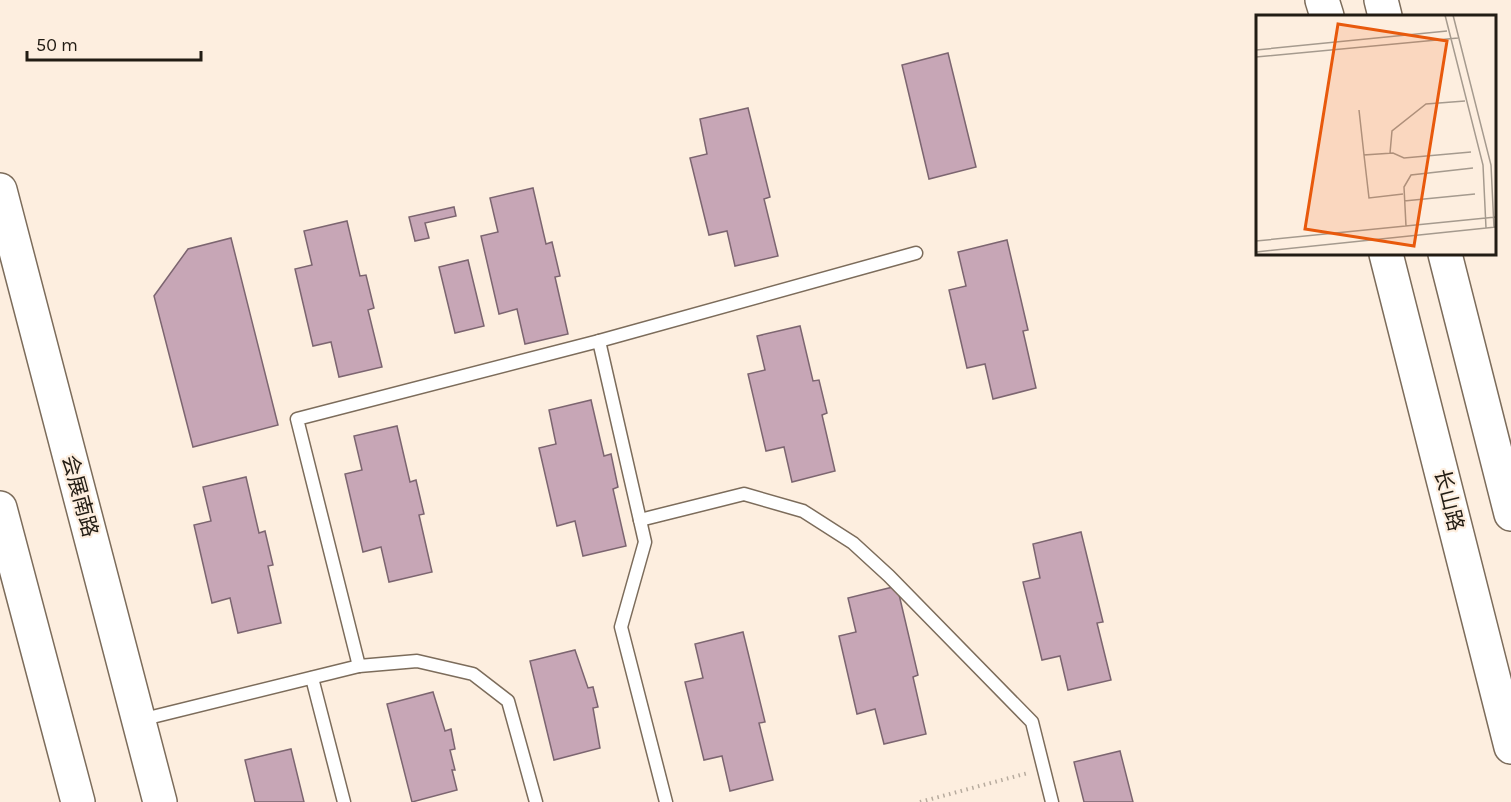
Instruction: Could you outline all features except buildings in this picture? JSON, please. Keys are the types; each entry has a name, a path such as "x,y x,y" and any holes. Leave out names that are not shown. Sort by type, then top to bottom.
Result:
{"main road":[{"path":"1322,0 1327,15"},
{"path":"1381,0 1385,15"},
{"name":"会展南路","path":"0,190 160,802"},
{"name":"长山路","path":"1386,255 1511,747"},
{"path":"1445,255 1511,514"},
{"path":"0,508 78,802"}],"lane":[{"path":"359,666 297,419 599,341 916,253"},
{"path":"599,341 645,542 621,627 666,802"},
{"path":"640,520 744,494 803,511 853,543 889,576 1032,722 1052,802"},
{"path":"139,720 359,666 417,661 473,674 508,700 536,802"},
{"path":"312,678 344,802"}],"path":[{"path":"920,802 1043,769"}]}
